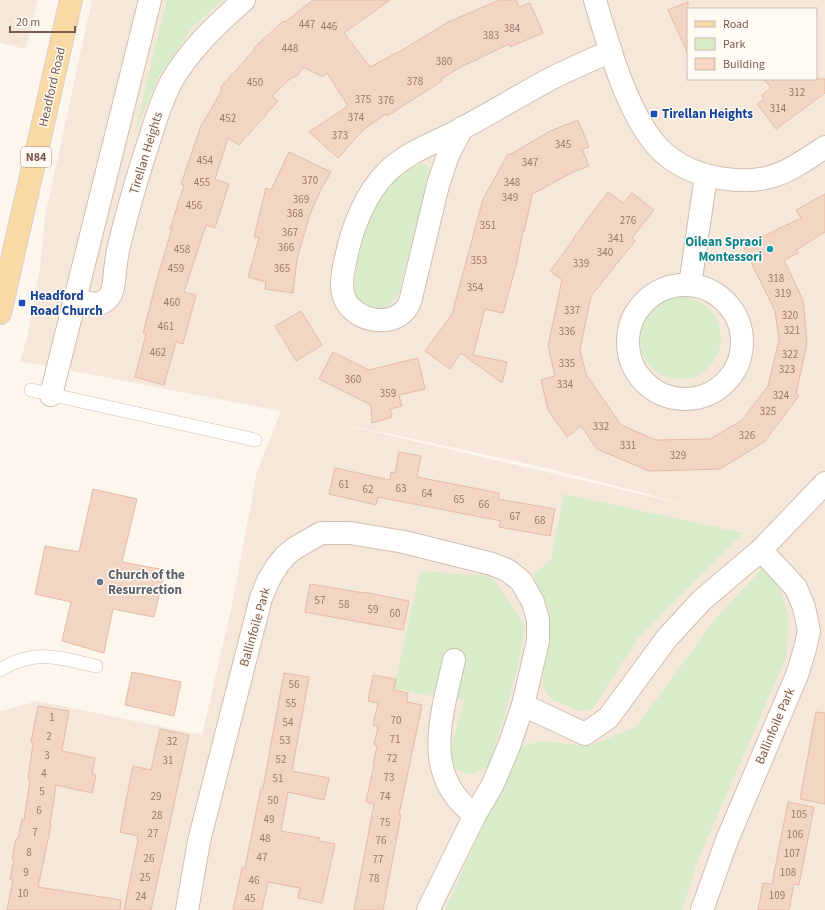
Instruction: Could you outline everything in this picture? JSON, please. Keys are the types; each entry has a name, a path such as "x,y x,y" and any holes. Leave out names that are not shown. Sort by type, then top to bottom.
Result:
{"main road":[{"name":"Headford Road","path":"0,313 71,0"}],"street":[{"path":"41,392 76,299 150,0"},
{"name":"Tirellan Heights","path":"76,299 92,304 100,304 111,294 114,285 120,243 138,173 161,104 171,83 184,62 217,24 244,0"},
{"path":"595,0 611,51 623,84 636,113 645,130 656,145 682,166 693,172 706,176 738,181 762,180 786,172 825,147"},
{"path":"462,128 448,155 438,185 411,298 407,308 397,316 382,321 365,318 346,303 342,294 344,267 349,244 363,207 379,181 388,171 406,157 552,78 611,51"},
{"path":"690,285 706,176"},
{"path":"690,285 708,289 723,299 735,313 741,330 742,349 737,367 726,382 711,393 694,398 675,398 657,392 642,380 632,363 628,345 630,325 639,308 653,295 670,287 690,285"},
{"path":"523,705 585,734 608,718 667,638 702,600 761,550 825,483"},
{"name":"Ballinfoile Park","path":"187,910 199,841 261,598 268,581 285,556 295,548 321,533 350,533 422,546 492,564 508,570 521,581 533,602 538,620 538,641 523,705 509,746 493,784 428,910"},
{"name":"Ballinfoile Park","path":"702,910 727,840 797,675 809,631 804,607 796,588 761,550"},
{"path":"454,660 440,727 439,753 441,765 450,787 464,807 476,815"}],"lane":[{"path":"41,392 255,440"},
{"path":"0,670 16,662 28,659 50,657 96,666"}],"shaded area":[{"path":"0,0 38,0 26,49 0,43"},
{"path":"92,0 825,0 825,910 0,910 0,710 1,711 38,701 202,735 232,605 257,472 281,411 20,361 27,338 40,269 45,216","holes":["353,426 538,466 705,509"]}],"green space":[{"path":"167,0 223,0 192,28 159,76 134,135"},
{"path":"422,163 427,165 430,170 399,293 389,306 374,310 366,306 357,298 355,289 358,259 367,229 379,201 389,185 407,171"},
{"path":"672,297 688,297 703,304 714,315 721,330 721,346 718,354 709,367 696,376 688,379 672,379 657,372 646,361 639,346 639,330 646,315 657,304"},
{"path":"564,494 743,533 639,637 592,709 579,711 551,699 542,685 550,611 533,574 551,560"},
{"path":"770,560 788,613 787,655 698,860 682,910 445,910 518,747 542,741 588,746 636,727 717,617"},
{"path":"420,571 491,576 525,625 520,658 490,766 471,774 453,768 451,749 464,700 440,698 394,688"}],"building":[{"path":"313,0 390,0 344,33 370,67 404,49 448,22 500,0 516,0 519,7 530,3 543,33 510,47 509,44 461,67 441,79 442,81 387,116 386,114 364,129 338,158 309,132 348,106 327,73 323,77 303,67 298,75 290,79 272,96 278,101 239,145 228,138 215,179 229,184 215,228 206,225 184,292 196,295 183,344 176,342 164,385 135,377 146,334 143,333 172,229 170,229 184,185 181,184 201,126 222,90 220,88 255,49 254,48 283,21 285,22"},
{"path":"688,2 687,52 668,10"},
{"path":"825,79 825,93 776,129 757,104 764,99 762,95 771,88 765,80"},
{"path":"578,120 589,147 582,149 589,166 573,172 531,195 516,266 503,313 485,309 473,355 507,362 502,383 461,353 450,369 425,351 452,314 483,199 508,154 511,154 550,131"},
{"path":"289,152 331,172 321,189 310,214 297,259 293,293 265,289 266,282 248,277 259,238 254,237 266,188 271,190"},
{"path":"608,192 623,203 632,193 654,210 632,238 635,241 591,296 580,350 586,374 621,425 656,440 710,439 742,420 768,386 779,340 775,311 743,246 801,218 796,210 825,194 825,232 796,250 798,253 784,260 803,300 807,343 796,394 799,396 764,442 720,469 649,471 597,449 581,426 567,437 548,410 541,380 555,376 548,346 562,280 550,271"},
{"path":"301,311 322,345 296,361 275,326"},
{"path":"333,352 369,370 418,358 425,389 399,395 402,406 390,409 392,417 372,423 371,405 319,379"},
{"path":"399,452 421,456 417,477 499,493 498,499 555,509 550,536 499,527 501,521 378,497 376,505 329,494 335,468 390,480 391,472 395,473"},
{"name":"Church of the Resurrection","path":"93,489 137,499 122,562 165,570 154,617 113,609 104,653 62,641 71,602 35,594 45,546 79,552"},
{"path":"310,584 364,592 409,601 403,630 305,612"},
{"path":"132,672 181,682 174,716 125,705"},
{"path":"284,673 309,677 292,771 329,778 324,800 288,792 281,831 320,838 319,841 335,844 322,903 298,898 300,888 268,882 262,910 233,910 242,868 245,868 261,788 263,788"},
{"path":"373,675 396,679 394,690 408,693 407,702 422,705 399,815 401,815 383,910 354,910 374,804 366,802 377,746 374,745 378,726 373,725 378,703 368,701"},
{"path":"38,706 69,711 62,751 95,758 92,774 96,775 92,793 56,785 51,825 38,887 121,900 120,910 7,910 13,880 10,880 14,859 12,859 22,819 24,820 30,780 28,779 33,743 31,742"},
{"path":"816,712 825,713 825,804 800,799"},
{"path":"160,729 189,735 151,910 124,910 138,840 138,836 120,832 133,766 151,770"},
{"path":"788,802 814,807 799,885 794,884 789,910 758,910 763,883 772,884"}],"place":[{"name":"Tirellan Heights","path":"654,114"},
{"name":"Oilean Spraoi Montessori","path":"770,249"},
{"name":"Headford Road Church","path":"22,303"},
{"name":"Church of the Resurrection","path":"100,582"}]}
